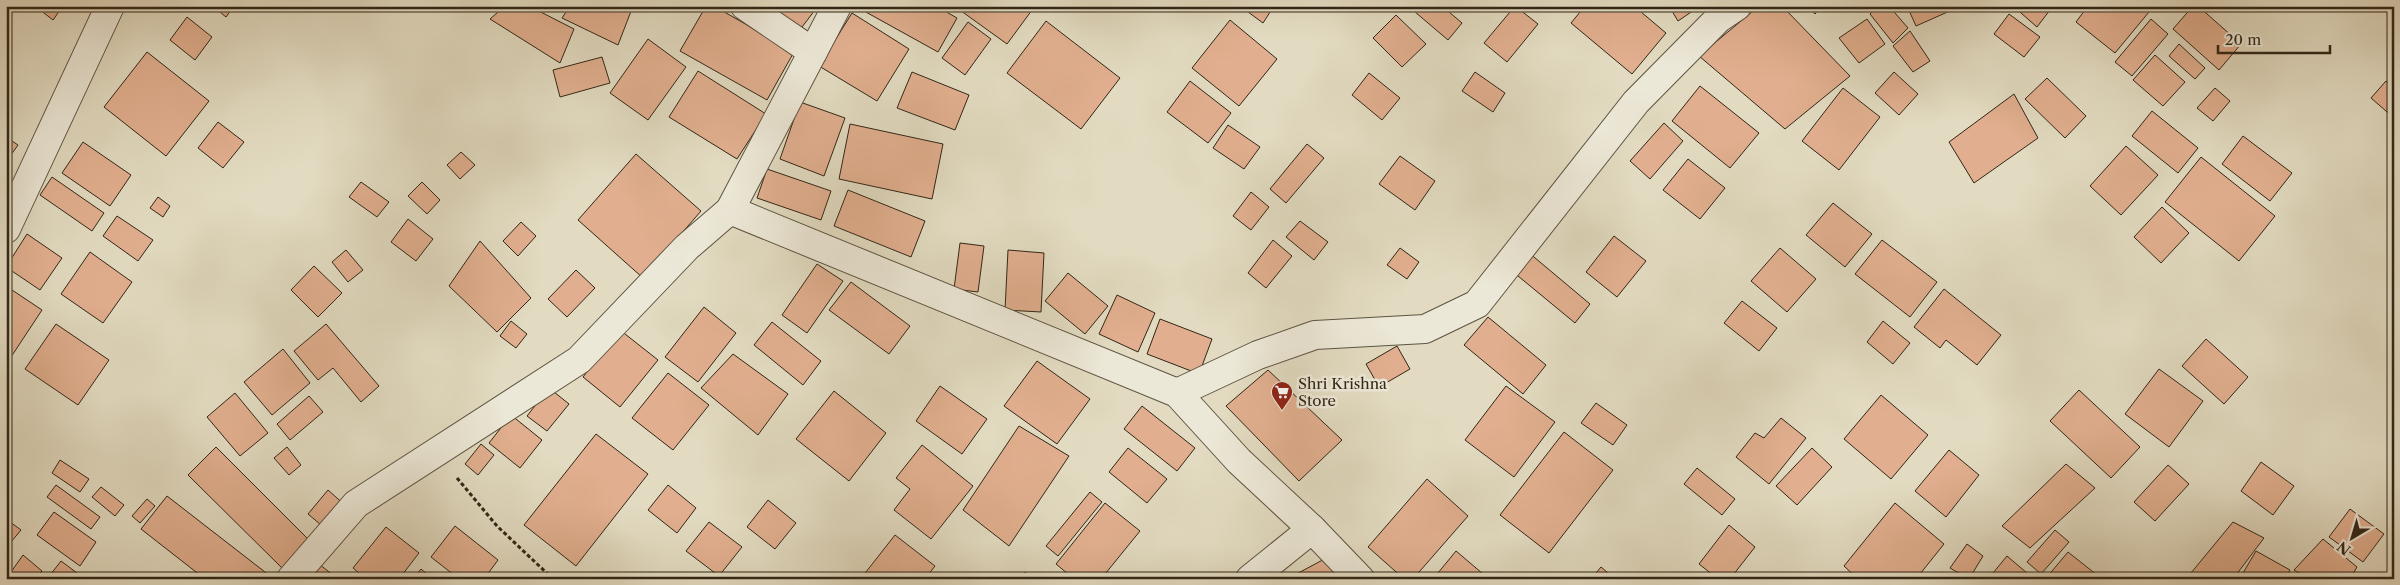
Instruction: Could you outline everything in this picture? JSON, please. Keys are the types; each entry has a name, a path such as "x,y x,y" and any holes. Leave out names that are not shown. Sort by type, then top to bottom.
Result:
{"street":[{"path":"6,229 110,6"},
{"path":"745,6 813,52"},
{"path":"291,579 356,504 579,360 687,247 730,210 837,6"},
{"path":"1178,392 1258,355 1315,336 1425,329 1477,304 1636,102 1719,18 1737,6"},
{"path":"730,210 1178,392 1239,460 1312,529 1360,579"},
{"path":"1250,579 1312,529"}],"path":[{"path":"436,452 496,526 553,579"}],"building":[{"path":"35,6 63,6 53,20"},
{"path":"216,6 234,6 226,17 215,8"},
{"path":"505,6 529,6 574,29 560,63 490,19"},
{"path":"570,6 633,6 618,45 562,18"},
{"path":"706,6 714,6 794,52 767,100 680,51"},
{"path":"768,6 818,6 799,31"},
{"path":"855,6 936,6 957,18 938,52"},
{"path":"958,6 1035,6 1007,44 957,8"},
{"path":"1240,6 1274,6 1263,23"},
{"path":"1327,6 1337,6 1332,11"},
{"path":"1408,6 1442,6 1462,23 1448,40"},
{"path":"1515,6 1538,24 1507,62 1484,43"},
{"path":"1585,6 1634,6 1666,33 1632,74 1571,23"},
{"path":"1669,6 1700,6 1678,21"},
{"path":"1759,6 1782,6 1850,76 1785,129 1699,56"},
{"path":"1807,6 1822,6 1815,14"},
{"path":"1878,6 1889,6 1908,28 1893,43 1870,14"},
{"path":"1907,6 1961,6 1916,26"},
{"path":"2013,6 2053,6 2037,27"},
{"path":"2088,6 2142,6 2149,12 2115,53 2076,22"},
{"path":"2193,6 2198,6 2241,44 2219,70 2173,29"},
{"path":"852,13 909,49 877,101 819,66"},
{"path":"2009,14 2040,37 2024,57 1994,34"},
{"path":"1396,15 1426,44 1402,67 1373,38"},
{"path":"187,17 212,37 195,60 170,40"},
{"path":"1867,19 1885,44 1859,63 1839,38"},
{"path":"2151,19 2168,34 2132,76 2115,62"},
{"path":"1230,20 1277,59 1239,106 1192,68"},
{"path":"1046,21 1120,78 1081,129 1007,73"},
{"path":"968,22 991,39 965,75 942,58"},
{"path":"1910,31 1930,61 1913,72 1893,46"},
{"path":"648,39 686,67 648,120 610,93"},
{"path":"2179,44 2205,68 2195,79 2169,56"},
{"path":"147,52 209,101 166,156 104,107"},
{"path":"2155,55 2185,82 2163,106 2133,80"},
{"path":"602,57 610,83 560,97 553,70"},
{"path":"698,71 766,114 737,159 669,117"},
{"path":"912,72 969,95 955,130 897,108"},
{"path":"1475,72 1505,93 1493,112 1462,91"},
{"path":"1894,72 1918,94 1899,115 1875,93"},
{"path":"1369,73 1400,98 1382,120 1352,95"},
{"path":"2047,78 2086,116 2065,138 2025,99"},
{"path":"1190,81 1231,113 1208,143 1167,112"},
{"path":"2386,81 2394,88 2394,118 2371,98"},
{"path":"1700,86 1759,133 1730,168 1672,121"},
{"path":"1843,88 1880,117 1839,170 1802,141"},
{"path":"2215,88 2230,101 2213,121 2197,108"},
{"path":"2014,94 2038,138 1974,183 1949,142"},
{"path":"800,102 845,118 824,176 780,159"},
{"path":"2152,111 2198,148 2178,173 2132,136"},
{"path":"218,122 244,142 223,168 198,148"},
{"path":"1664,123 1683,141 1650,179 1630,161"},
{"path":"850,124 943,144 932,199 839,179"},
{"path":"1228,125 1260,147 1244,169 1213,148"},
{"path":"2243,136 2292,173 2270,201 2222,164"},
{"path":"6,137 18,145 6,162"},
{"path":"83,142 131,175 110,206 62,173"},
{"path":"1307,144 1324,158 1286,203 1270,189"},
{"path":"2126,146 2158,175 2121,215 2090,186"},
{"path":"461,152 475,165 460,179 447,165"},
{"path":"636,154 701,211 643,278 578,220"},
{"path":"1400,156 1435,181 1415,210 1379,184"},
{"path":"2201,157 2275,216 2239,261 2165,202"},
{"path":"1688,159 1725,188 1700,219 1663,190"},
{"path":"767,169 831,191 821,220 757,198"},
{"path":"52,177 104,213 92,231 40,195"},
{"path":"361,182 389,202 377,217 349,197"},
{"path":"422,182 440,200 427,214 408,196"},
{"path":"848,190 925,221 911,257 834,226"},
{"path":"1251,192 1269,207 1251,230 1233,216"},
{"path":"158,197 170,206 163,217 150,208"},
{"path":"1833,203 1872,234 1845,267 1806,235"},
{"path":"2162,207 2189,233 2161,263 2134,237"},
{"path":"117,216 153,240 138,261 103,236"},
{"path":"408,219 433,239 416,261 391,242"},
{"path":"1300,221 1328,242 1314,260 1286,237"},
{"path":"521,222 536,236 518,256 503,241"},
{"path":"27,234 62,258 40,290 6,267"},
{"path":"1614,236 1646,261 1617,297 1586,272"},
{"path":"1273,240 1292,256 1266,288 1248,273"},
{"path":"1882,240 1937,282 1910,317 1855,274"},
{"path":"480,241 531,298 497,332 449,286"},
{"path":"960,243 984,246 978,292 954,289"},
{"path":"1400,248 1419,262 1407,279 1387,265"},
{"path":"1780,248 1816,279 1787,312 1751,281"},
{"path":"346,250 363,270 348,282 332,262"},
{"path":"1008,250 1044,253 1041,312 1005,310"},
{"path":"90,252 132,282 103,323 61,294"},
{"path":"1528,252 1590,304 1575,323 1512,271"},
{"path":"817,264 843,281 807,333 782,315"},
{"path":"314,266 342,293 318,317 291,290"},
{"path":"576,270 595,288 567,317 548,299"},
{"path":"1068,273 1108,306 1085,334 1045,301"},
{"path":"851,282 910,326 889,354 829,310"},
{"path":"1944,289 2001,335 1977,365 1946,340 1940,348 1914,327"},
{"path":"12,290 42,310 11,357 6,354 6,299"},
{"path":"1117,295 1155,313 1138,352 1099,334"},
{"path":"1742,301 1777,328 1759,351 1724,323"},
{"path":"704,307 736,333 698,382 665,357"},
{"path":"1488,317 1546,365 1523,394 1464,345"},
{"path":"1160,319 1212,339 1199,374 1147,354"},
{"path":"511,321 527,334 516,348 500,336"},
{"path":"1883,321 1910,343 1893,364 1867,342"},
{"path":"772,322 821,361 803,385 754,345"},
{"path":"56,324 109,360 78,405 25,369"},
{"path":"326,324 379,386 361,402 333,368 318,380 294,351"},
{"path":"620,330 658,360 620,407 583,377"},
{"path":"2206,339 2248,377 2224,404 2182,366"},
{"path":"1397,346 1410,369 1379,387 1366,364"},
{"path":"283,349 310,383 272,415 244,382"},
{"path":"733,354 788,394 758,435 701,388"},
{"path":"1037,361 1090,399 1057,444 1004,406"},
{"path":"2159,369 2203,401 2169,447 2125,414"},
{"path":"1268,370 1342,440 1299,481 1226,406"},
{"path":"668,373 709,405 673,450 632,418"},
{"path":"940,386 987,419 962,454 916,421"},
{"path":"1506,386 1555,422 1514,477 1465,440"},
{"path":"549,388 569,404 547,431 527,416"},
{"path":"2079,390 2140,447 2111,478 2050,421"},
{"path":"834,391 886,433 849,481 796,439"},
{"path":"235,393 268,433 240,456 207,417"},
{"path":"1881,395 1928,435 1891,479 1844,439"},
{"path":"309,396 323,412 290,440 277,424"},
{"path":"1596,403 1627,425 1613,445 1581,423"},
{"path":"1142,406 1195,448 1177,471 1124,429"},
{"path":"511,415 542,440 520,468 489,443"},
{"path":"1781,418 1806,438 1769,484 1736,457 1755,433 1764,438"},
{"path":"1019,426 1069,456 1009,546 963,510"},
{"path":"1564,432 1613,470 1549,553 1500,515"},
{"path":"596,434 648,474 576,566 524,525"},
{"path":"481,444 494,455 478,475 465,464"},
{"path":"922,445 973,486 931,539 894,510 910,489 896,478"},
{"path":"216,447 309,540 282,568 188,475"},
{"path":"287,447 301,465 289,475 274,458"},
{"path":"1128,448 1167,479 1147,503 1109,472"},
{"path":"1812,448 1832,467 1797,505 1776,486"},
{"path":"1949,450 1979,475 1946,517 1915,491"},
{"path":"60,460 89,479 80,492 52,473"},
{"path":"2261,462 2294,486 2273,515 2241,491"},
{"path":"2066,464 2095,488 2030,548 2002,526"},
{"path":"2168,465 2189,484 2155,521 2134,502"},
{"path":"1697,468 1735,499 1722,515 1684,484"},
{"path":"1427,479 1468,516 1413,579 1404,579 1368,547"},
{"path":"56,485 100,517 91,529 47,497"},
{"path":"668,485 696,508 677,533 648,510"},
{"path":"101,487 124,505 115,516 92,497"},
{"path":"328,490 347,507 327,530 308,514"},
{"path":"1090,492 1102,502 1058,556 1046,546"},
{"path":"167,496 274,579 205,579 141,529"},
{"path":"147,499 155,506 140,523 132,516"},
{"path":"768,500 796,523 775,549 747,527"},
{"path":"1105,503 1140,531 1101,579 1074,579 1056,564"},
{"path":"1895,503 1944,544 1916,579 1858,579 1844,566"},
{"path":"2350,509 2384,534 2363,562 2329,537"},
{"path":"54,512 96,542 80,566 37,535"},
{"path":"6,519 21,530 6,548"},
{"path":"709,522 742,547 719,576 686,551"},
{"path":"2233,522 2264,538 2233,579 2186,579"},
{"path":"1729,525 1755,547 1730,579 1718,579 1699,564"},
{"path":"455,526 498,560 484,579 459,579 431,557"},
{"path":"386,527 419,553 399,579 366,579 353,568"},
{"path":"2055,530 2069,542 2041,574 2027,562"},
{"path":"895,535 935,566 925,579 864,579 862,577"},
{"path":"2323,539 2357,567 2350,579 2309,579 2294,570"},
{"path":"1967,544 1983,556 1969,579 1950,568"},
{"path":"1456,551 1489,579 1433,579"},
{"path":"2256,551 2290,570 2285,579 2251,579 2243,573"},
{"path":"2068,552 2102,579 2049,579 2047,577"},
{"path":"23,555 42,571 36,579 6,579"},
{"path":"1332,555 1343,574 1333,579 1287,579"},
{"path":"2007,556 2027,573 2022,579 1988,579"},
{"path":"61,561 77,573 73,579 47,579"},
{"path":"319,564 338,579 308,579"},
{"path":"1601,567 1615,579 1591,579"},
{"path":"421,569 433,579 413,579"},
{"path":"1025,572 1033,579 1019,579"}],"place":[{"name":"Shri Krishna Store","path":"1282,411"}]}
